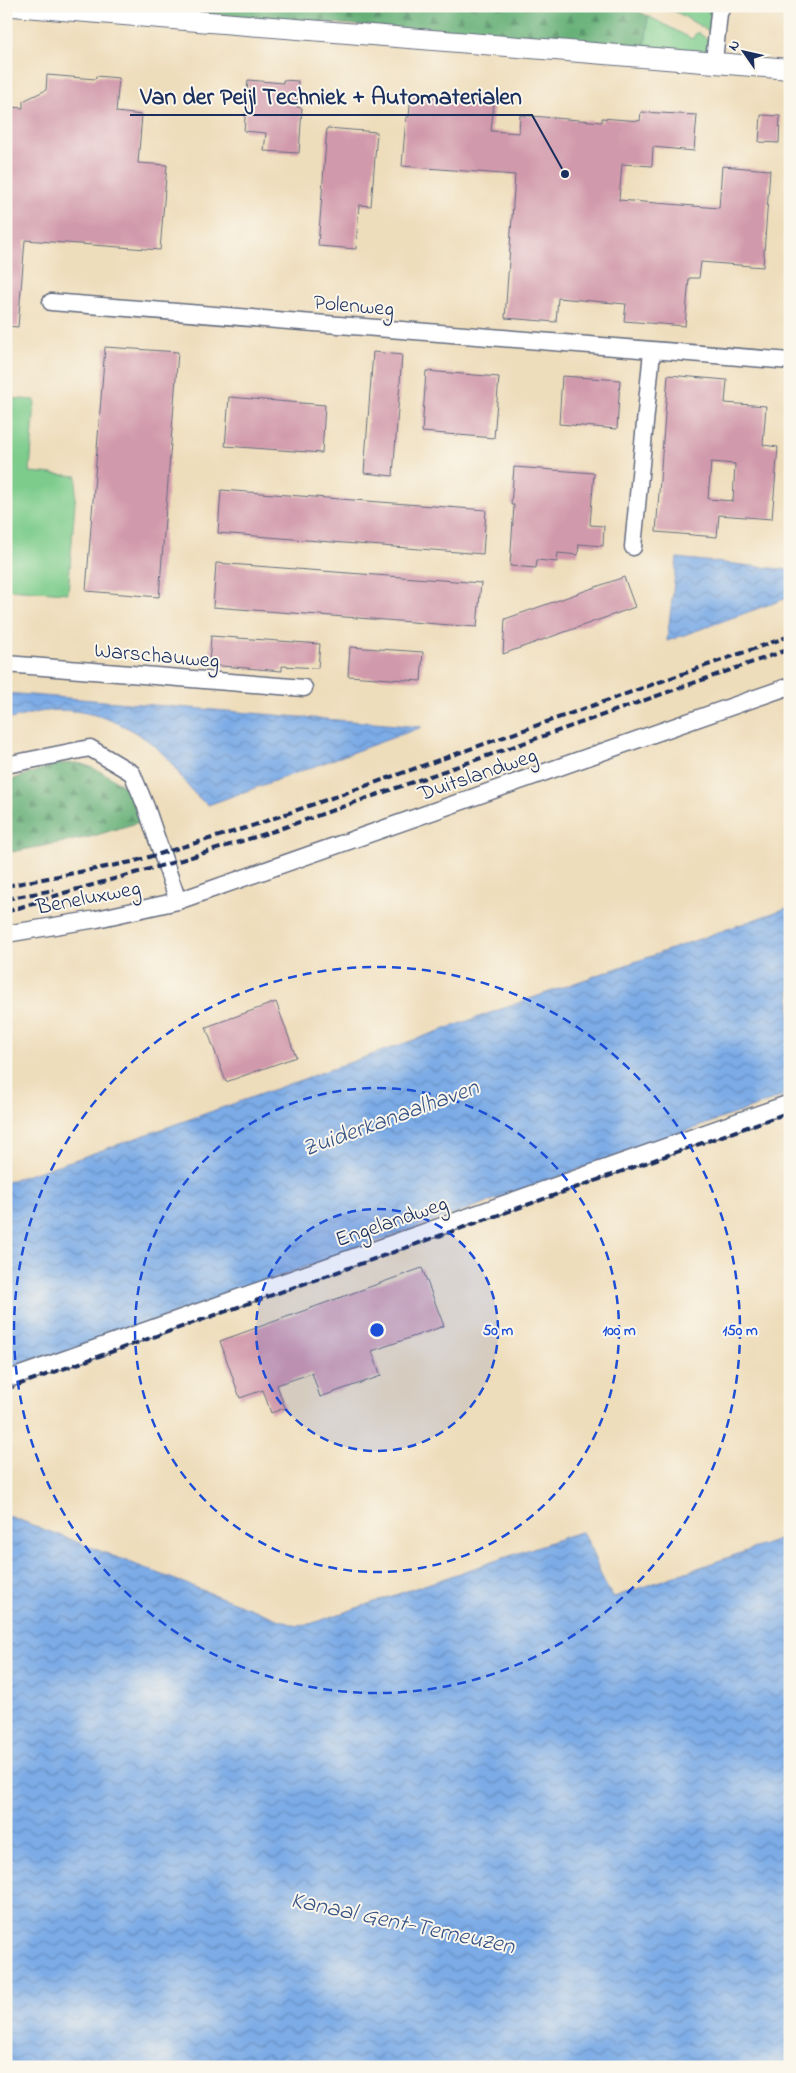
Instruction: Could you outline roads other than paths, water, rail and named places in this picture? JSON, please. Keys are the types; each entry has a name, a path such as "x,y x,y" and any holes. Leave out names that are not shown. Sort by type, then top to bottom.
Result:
{"main road":[{"path":"13,6 790,69"}],"street":[{"path":"714,62 719,13 723,6"},
{"name":"Polenweg","path":"51,302 652,352 790,361"},
{"path":"633,547 652,352"},
{"name":"Warschauweg","path":"6,664 304,688"},
{"name":"Duitslandweg","path":"178,901 790,686"},
{"path":"6,765 90,748 132,773 146,807 178,901"},
{"name":"Beneluxweg","path":"6,934 178,901"},
{"name":"Engelandweg","path":"6,1380 790,1103"}],"water":[{"path":"677,558 790,570 790,597 667,641"},
{"path":"6,693 422,727 208,805 194,794 176,769 154,745 126,727 95,715 63,710 32,713 6,720"},
{"name":"Zuiderkanaalhaven","path":"790,907 790,1094 6,1374 6,1182 80,1158"},
{"name":"Kanaal Gent-Terneuzen","path":"6,1515 296,1626 307,1625 580,1532 582,1532 586,1539 604,1583 614,1597 790,1536 790,2067 6,2067"}],"railway":[{"path":"6,886 132,862 249,827 790,636"},
{"path":"6,912 274,831 790,649"},
{"path":"6,899 54,890"},
{"path":"6,1389 790,1112"}],"place":[{"name":"Van der Peijl Techniek + Automaterialen","path":"565,174"}]}
